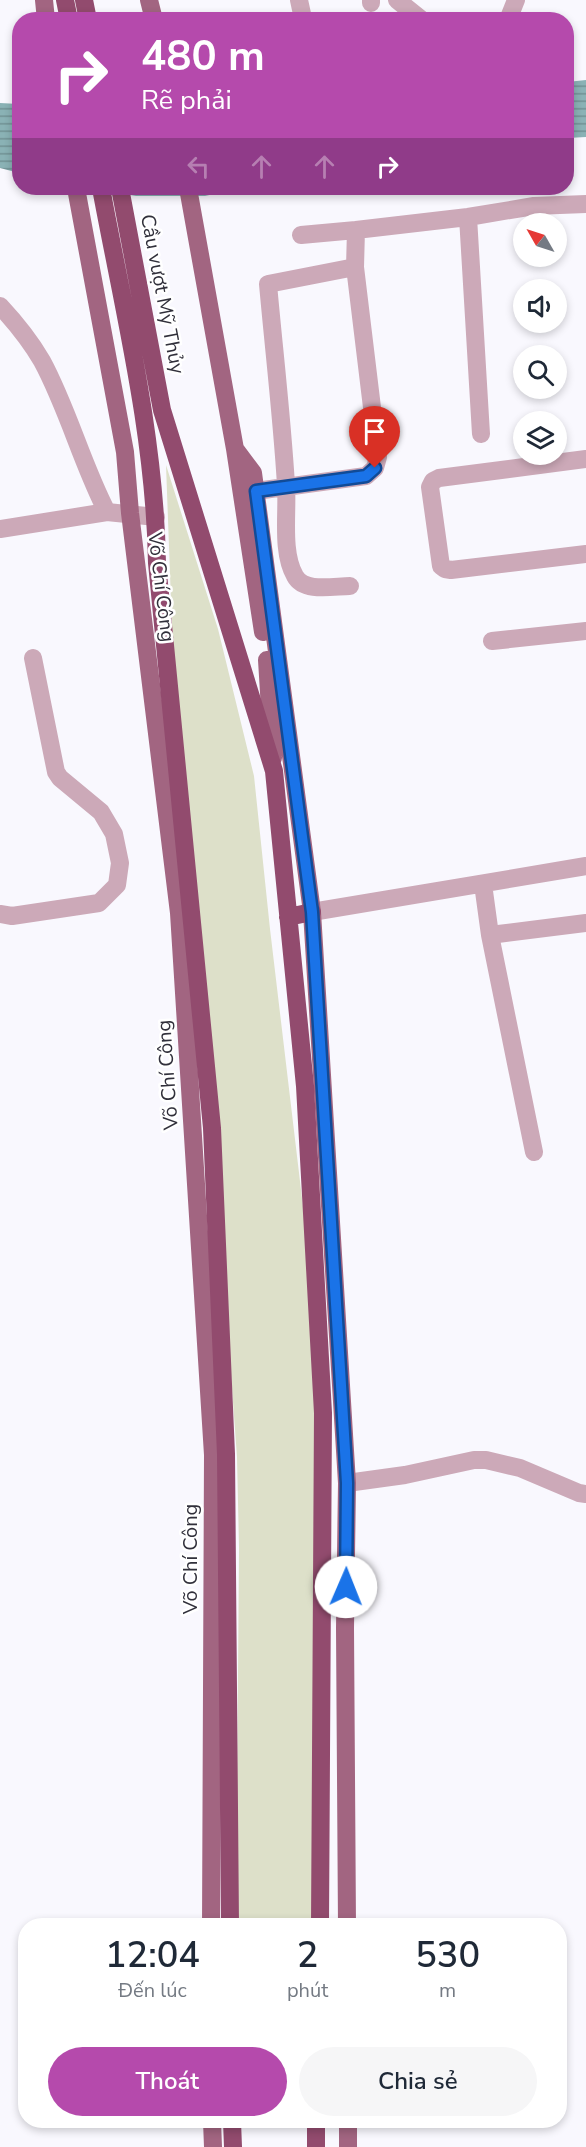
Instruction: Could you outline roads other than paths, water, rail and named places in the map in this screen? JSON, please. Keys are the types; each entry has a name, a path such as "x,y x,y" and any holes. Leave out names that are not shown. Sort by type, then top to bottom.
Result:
{"highway":[{"name":"Cầu vượt Mỹ Thủy","path":"102,195 143,408"},
{"name":"Cầu vượt Mỹ Thủy","path":"121,195 162,410 274,771"},
{"name":"Võ Chí Công","path":"143,408 156,517 157,563 212,1128 226,1455 230,1918"},
{"path":"274,771 305,1086 323,1413 320,1918"},
{"path":"288,917 312,912"},
{"path":"314,2128 316,2147"}],"main road":[{"name":"Võ Chí Công","path":"77,195 125,452 130,513 179,913 213,1455 212,1918"},
{"path":"189,195 235,449 268,670 274,771"},
{"path":"235,449 253,473 256,491 312,912 347,1483 345,1628 347,1918"},
{"path":"212,2128 213,2147"},
{"path":"348,2128 348,2147"}],"street":[{"path":"397,0 412,12"},
{"path":"301,235 468,217 534,206 586,204"},
{"path":"468,217 481,434"},
{"path":"256,491 366,476 375,468 378,457 355,267 356,230"},
{"path":"350,586 311,587 295,577 288,558 286,486 268,284 355,267"},
{"path":"0,306 41,360 92,484 107,512"},
{"path":"586,459 439,478 433,481 430,487 441,566 445,569 586,554"},
{"path":"0,529 107,512 156,517"},
{"path":"492,641 586,631"},
{"path":"0,914 12,916 99,903 109,896 117,885 120,863 114,834 101,812 60,778 56,772 33,658"},
{"path":"312,912 586,866"},
{"path":"483,884 490,935 534,1152"},
{"path":"490,935 586,923"},
{"path":"347,1483 405,1475 474,1460 486,1460 520,1468 586,1494"}],"water":[{"path":"586,80 586,137 574,138 574,81"},
{"path":"0,103 12,104 12,171 0,168"},
{"path":"130,195 210,195 205,196"}]}
